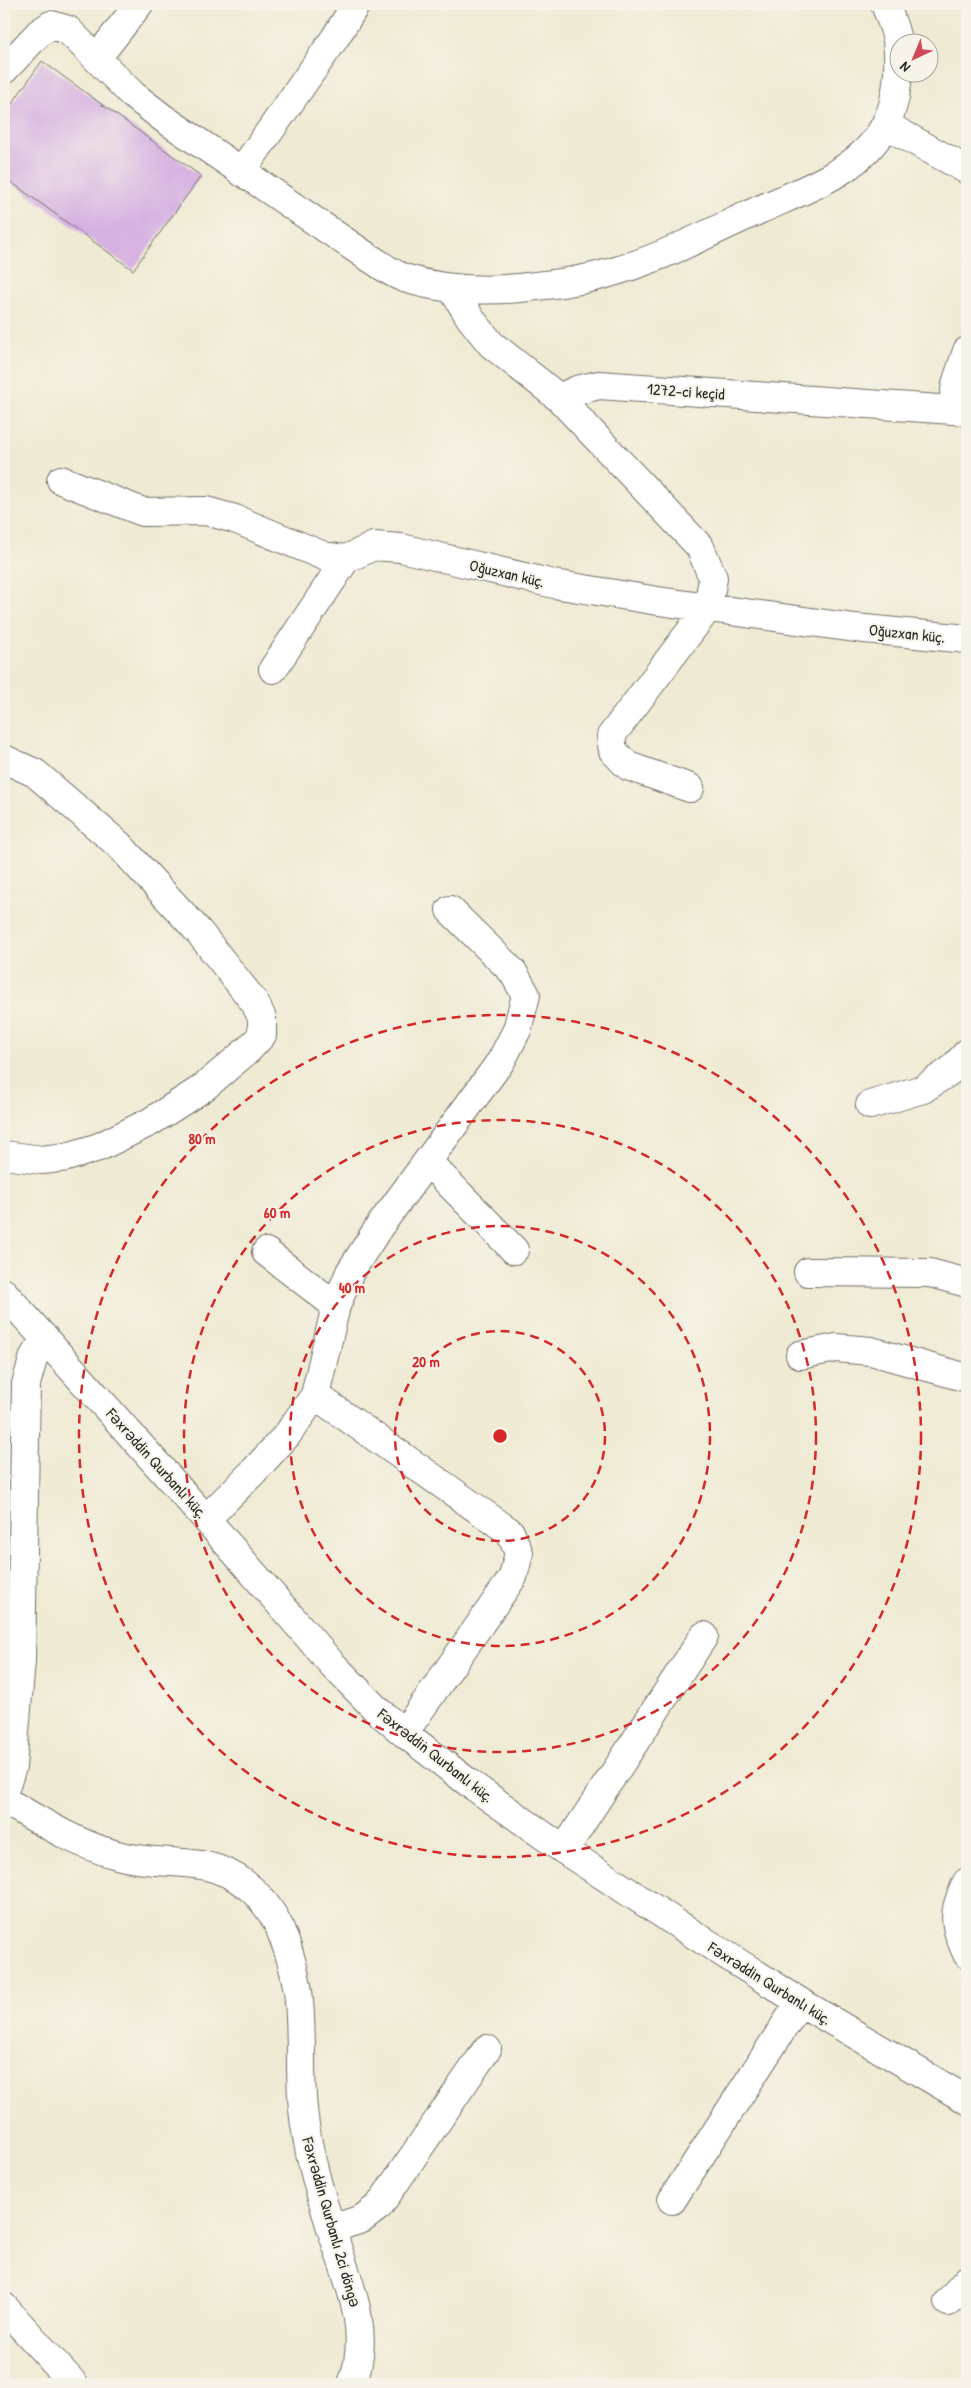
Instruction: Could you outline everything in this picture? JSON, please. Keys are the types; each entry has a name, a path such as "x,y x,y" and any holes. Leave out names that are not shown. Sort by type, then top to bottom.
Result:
{"street":[{"path":"97,58 139,4"},
{"path":"241,172 356,4"},
{"path":"4,70 39,33 50,14 133,95 241,172 368,257 403,278 453,290 506,290 572,282 611,273 653,258 818,183 849,165 872,145 886,125 894,99 898,68 897,39 885,4"},
{"path":"886,125 967,170"},
{"path":"453,290 471,319 491,344 559,398 700,547 713,578 708,608 611,736 613,750 628,766 690,788"},
{"path":"960,410 956,384 967,352"},
{"name":"1272-ci keçid","path":"559,398 577,390 599,385 960,410"},
{"path":"61,480 143,512 206,511 235,519 324,556 346,559 273,669"},
{"name":"Oğuzxan küç.","path":"346,559 374,546 401,548 554,584 855,628 967,639"},
{"path":"4,759 35,773 119,845 199,932 255,1003 262,1018 262,1034 249,1049 203,1088 150,1122 99,1147 67,1157 42,1160 4,1155"},
{"path":"206,1518 254,1471 287,1435 315,1395 336,1306 350,1272 379,1226 428,1162 501,1060 517,1030 526,995 513,972 450,910"},
{"path":"870,1105 923,1090 961,1070"},
{"path":"428,1162 514,1250"},
{"path":"266,1252 336,1306"},
{"path":"808,1272 930,1273 967,1283"},
{"name":"Fəxrəddin Qurbanlı küç.","path":"4,1293 206,1518 332,1664 377,1710 404,1733 469,1783 564,1850 800,2002 967,2098"},
{"path":"4,1790 12,1767 21,1661 26,1384 34,1356 45,1338"},
{"path":"800,1354 836,1348 870,1351 967,1378"},
{"path":"315,1395 510,1532 519,1553 513,1577 404,1733"},
{"path":"564,1850 704,1636"},
{"name":"Fəxrəddin Qurbanlı 2ci döngə","path":"4,1800 67,1837 117,1856 201,1864 224,1870 247,1885 271,1912 282,1933 298,1991 303,2110 313,2166 331,2229 357,2304 360,2334 358,2362 352,2384"},
{"path":"967,1882 957,1904 955,1923 967,1954"},
{"path":"672,2200 800,2002"},
{"path":"331,2229 362,2219 379,2206 487,2049"},
{"path":"948,2302 967,2280"},
{"path":"4,2307 74,2384"}],"building":[{"path":"42,61 201,176 133,270 4,177 4,115"}]}
